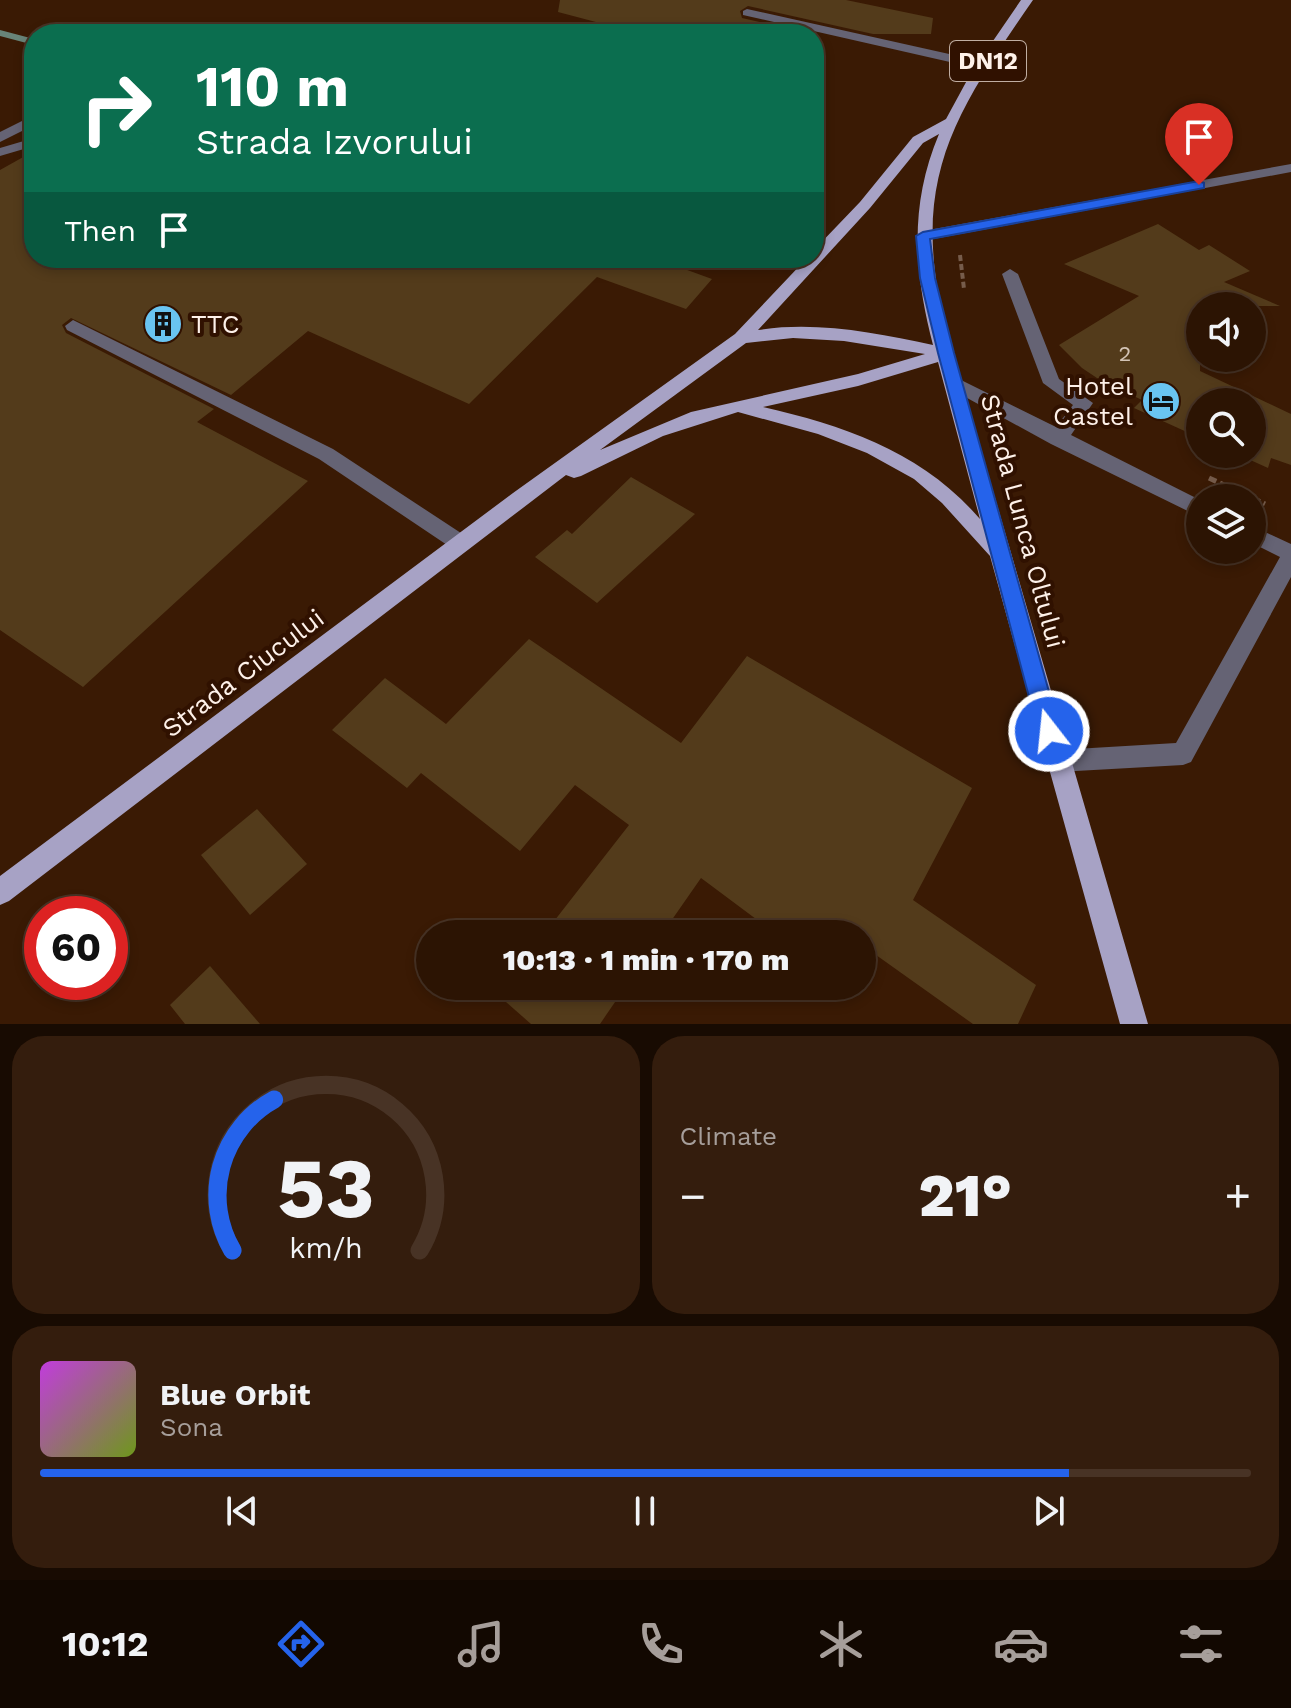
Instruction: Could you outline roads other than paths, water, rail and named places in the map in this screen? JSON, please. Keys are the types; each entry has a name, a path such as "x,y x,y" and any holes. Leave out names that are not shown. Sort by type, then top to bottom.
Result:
{"main road":[{"name":"DN12","path":"950,122 1027,0"},
{"name":"Strada Lunca Oltului","path":"950,122 930,178 923,236 927,272 999,553 1134,1024"},
{"path":"824,249 918,140 950,122"},
{"path":"520,498 741,338 806,268"},
{"path":"741,338 774,332 821,332 946,353"},
{"path":"520,498 648,433 737,407 833,388 920,364 946,353"},
{"path":"737,407 811,424 905,463 942,491 999,553"},
{"name":"Strada Ciucului","path":"0,892 520,498"}],"street":[{"path":"747,13 796,24"},
{"path":"824,30 985,66"},
{"path":"0,138 24,125"},
{"path":"0,152 24,145"},
{"path":"923,236 1291,168"},
{"path":"1010,274 1052,383 1084,403 1058,439"},
{"path":"73,326 326,454 460,543"},
{"path":"955,384 1186,502"},
{"path":"1058,761 1183,754 1291,555 1266,542"}],"waterway":[{"path":"0,33 24,39"}],"place":[{"name":"TTC","path":"163,324"},
{"name":"Hotel Castel","path":"1161,401"}]}
